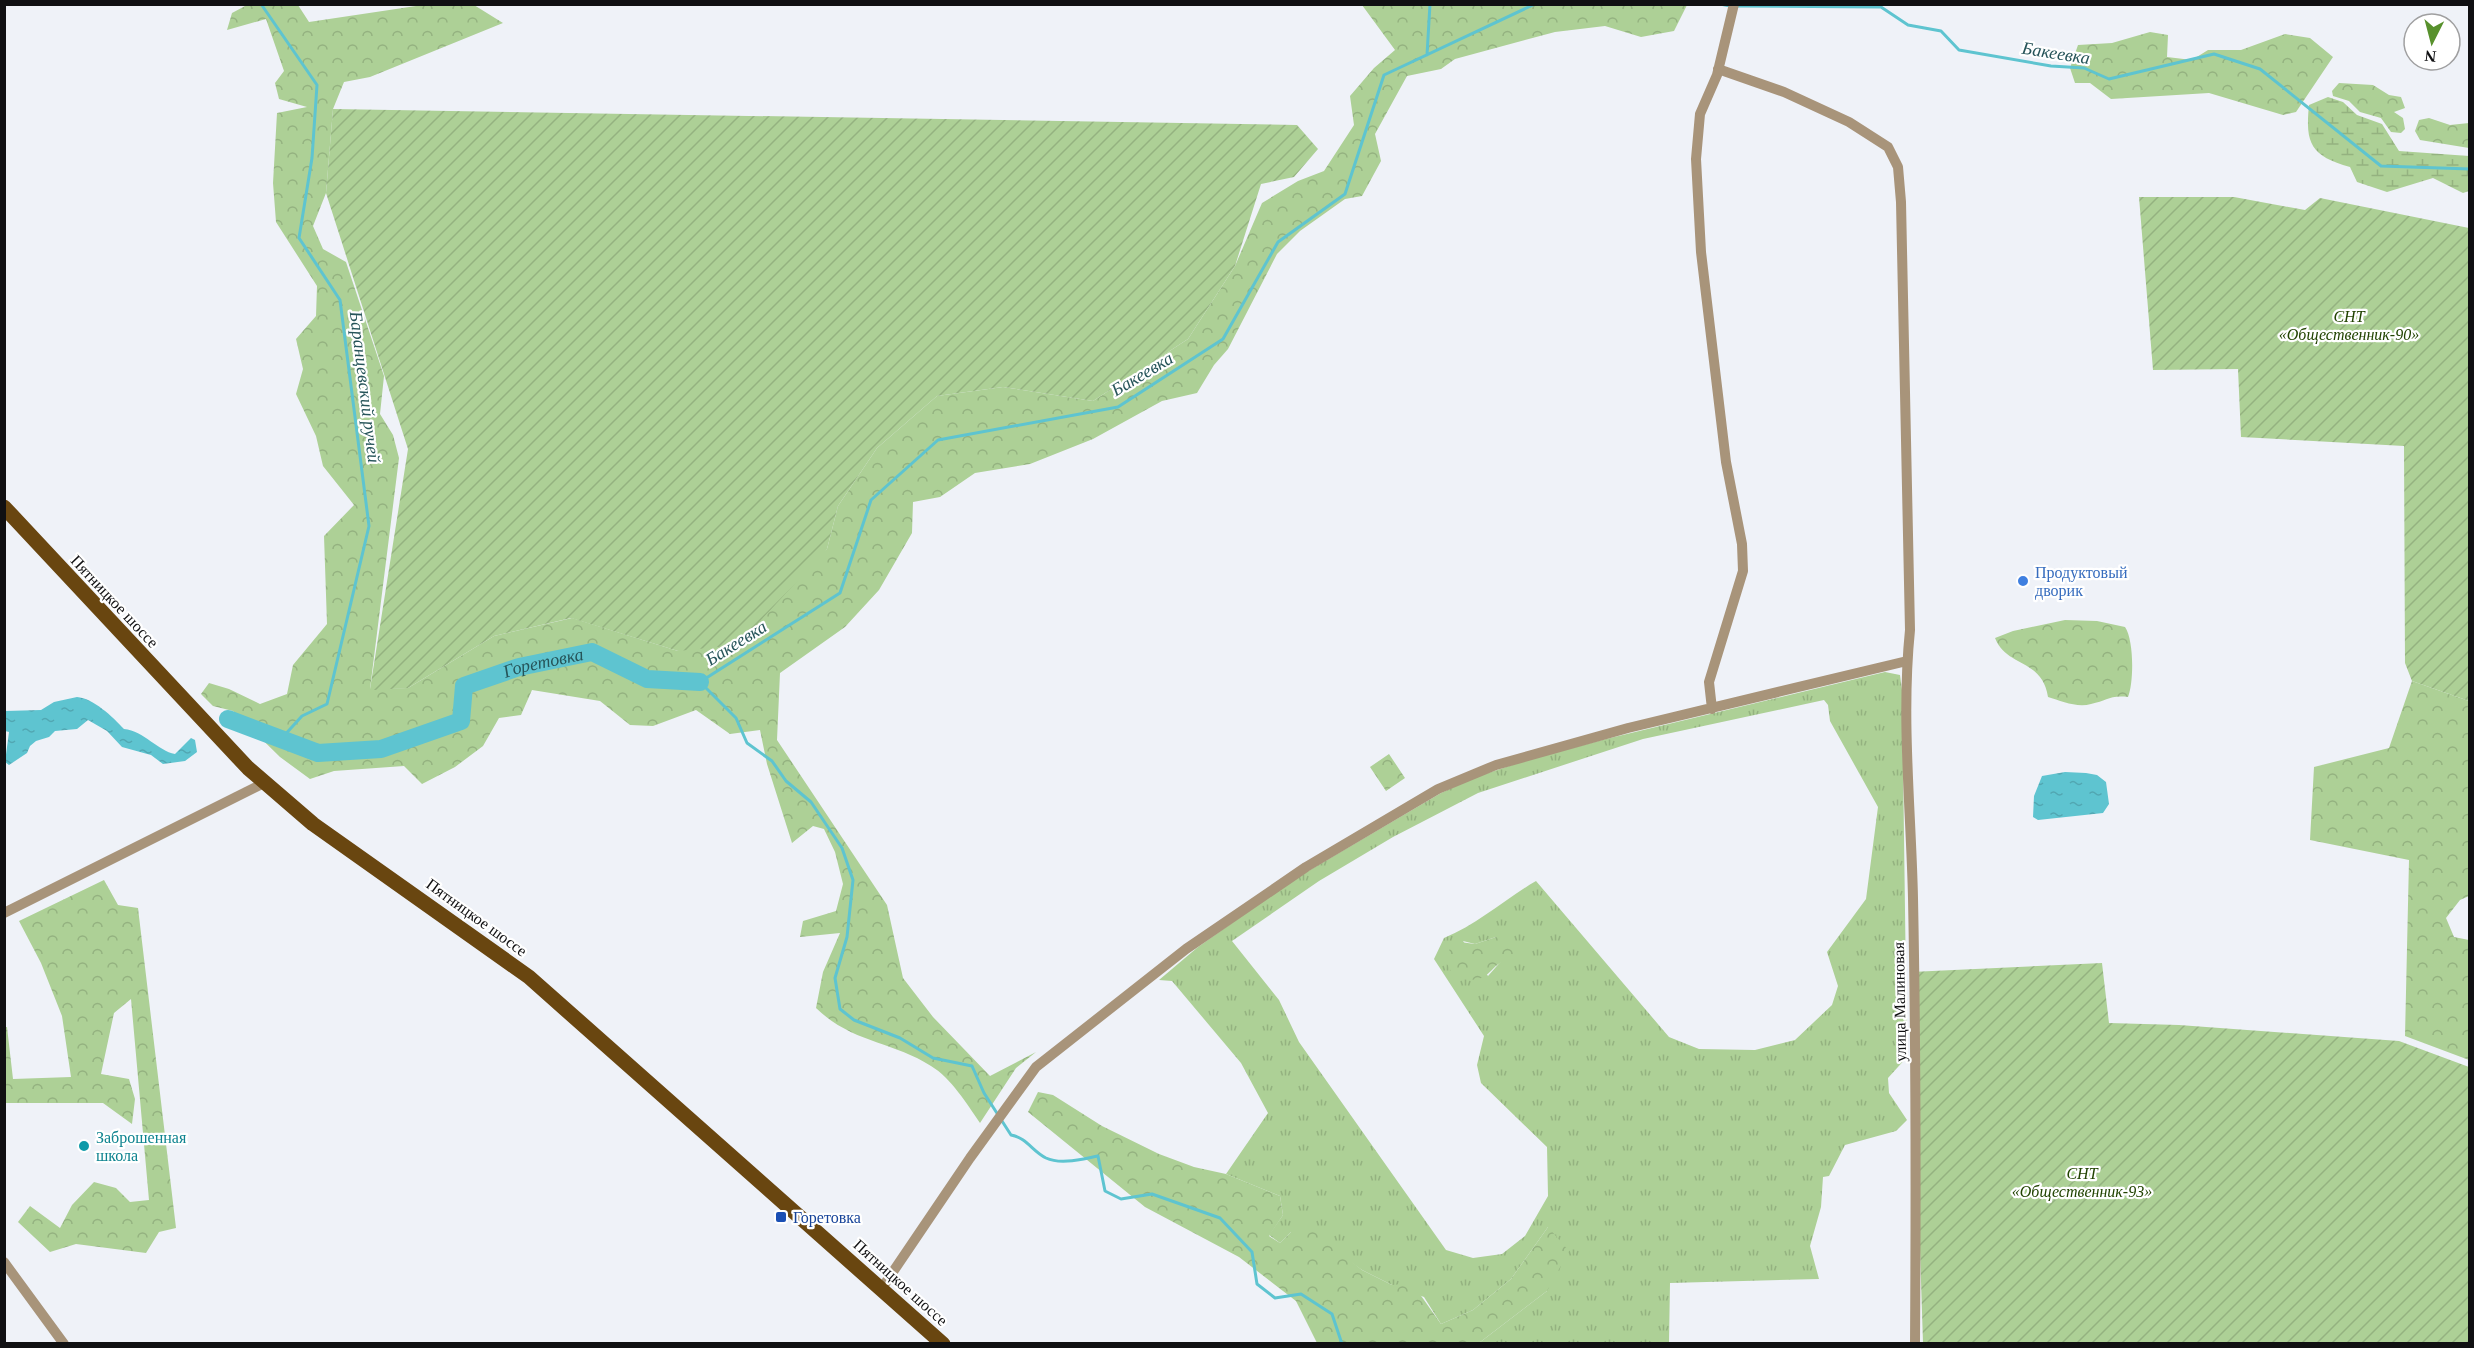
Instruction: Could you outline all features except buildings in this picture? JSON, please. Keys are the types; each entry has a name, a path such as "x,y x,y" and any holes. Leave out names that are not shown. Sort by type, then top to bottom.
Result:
{"main road":[{"name":"Пятницкое шоссе","path":"4,507 188,706 264,783 322,830 529,977 943,1344"}],"street":[{"path":"1712,709 1709,682 1743,571 1742,544 1726,462 1701,252 1696,159 1700,114 1718,69 1732,9"},
{"name":"улица Малиновая","path":"1718,69 1784,92 1849,122 1888,147 1898,167 1908,481 1910,630 1907,661 1914,981 1915,1344"},
{"path":"882,1288 970,1158 1036,1067 1186,949 1306,867 1438,789 1496,765 1907,661"},
{"path":"4,914 264,783"},
{"path":"4,1262 64,1344"}],"green space":[{"path":"247,5 298,5 309,22 416,6 474,5 503,23 370,77 344,82 333,109 326,193 313,226 323,249 346,262 384,376 380,414 393,435 399,458 370,689 408,688 494,636 572,618 678,651 827,549 838,506 877,448 937,396 1003,387 1093,401 1188,339 1235,266 1262,203 1298,181 1324,171 1354,125 1350,96 1374,68 1395,50 1362,5 1687,5 1674,31 1641,37 1605,26 1555,32 1455,59 1441,69 1407,76 1375,134 1381,161 1362,196 1345,199 1300,231 1277,254 1228,349 1214,365 1197,393 1162,401 1093,439 1030,464 975,473 940,497 913,502 912,533 879,590 845,627 780,673 777,740 887,905 903,978 933,1017 990,1076 1036,1052 1016,1068 980,1123 958,1092 931,1066 902,1051 844,1028 816,1008 823,972 840,933 800,937 803,921 836,911 843,884 835,852 824,829 813,826 792,843 767,764 760,730 730,734 696,710 653,726 630,725 600,701 532,690 521,715 499,718 483,746 455,767 422,784 404,766 334,771 310,779 280,757 233,711 213,706 201,694 209,683 229,689 260,704 287,694 293,665 327,624 324,536 354,505 323,466 316,436 296,394 303,369 296,339 316,316 317,286 276,222 273,183 277,113 307,107 279,99 275,83 284,71 266,19 227,30 232,13"},
{"path":"2150,32 2168,35 2167,57 2192,60 2208,50 2241,50 2285,34 2310,38 2333,57 2296,112 2283,115 2209,93 2111,99 2090,83 2075,83 2070,68 2078,45 2112,43"},
{"path":"2339,83 2373,85 2389,95 2401,97 2405,108 2394,112 2403,118 2405,129 2401,133 2391,132 2381,118 2360,112 2349,101 2333,96 2332,91"},
{"path":"2328,97 2343,102 2357,115 2382,124 2399,151 2469,156 2469,191 2463,193 2433,178 2387,192 2357,182 2350,167 2319,153 2310,139 2309,105"},
{"path":"333,109 1297,125 1318,149 1294,177 1261,184 1235,266 1188,339 1093,401 1003,387 937,396 877,448 838,506 827,549 738,645 678,651 571,618 494,636 408,688 373,690 370,689 408,449 326,193"},
{"path":"2429,118 2450,125 2469,123 2469,148 2420,140 2415,131 2419,120"},
{"name":"СНТ «Общественник-90»","path":"2139,197 2234,197 2305,210 2320,198 2469,228 2469,701 2412,681 2405,663 2404,446 2241,437 2238,369 2153,370"},
{"path":"2065,620 2097,621 2125,627 2130,641 2132,661 2128,697 2080,705 2048,697 2039,676 2000,648 1995,638 2013,631"},
{"path":"1885,672 1900,675 1907,1057 1888,1078 1889,1093 1907,1120 1896,1131 1845,1145 1829,1176 1823,1177 1821,1207 1810,1246 1819,1279 1670,1283 1669,1343 1479,1343 1547,1291 1548,1227 1511,1279 1473,1310 1441,1324 1424,1297 1362,1270 1337,1252 1291,1232 1280,1243 1269,1235 1283,1215 1280,1196 1226,1174 1268,1113 1241,1063 1172,981 1159,980 1198,947 1293,880 1441,793 1476,777 1527,760","holes":["1824,700 1828,705 1830,721 1878,807 1866,899 1827,952 1838,986 1832,1005 1795,1040 1755,1050 1699,1049 1669,1037 1536,881 1468,926 1444,938 1434,959 1484,1036 1477,1065 1481,1083 1547,1147 1548,1196 1525,1236 1502,1254 1473,1258 1446,1250 1299,1042 1279,1000 1232,941 1319,881 1393,837 1478,793 1643,739","1496,937 1503,959 1488,976 1463,941 1475,944"]},
{"path":"2412,681 2469,701 2469,896 2460,900 2446,918 2454,937 2469,940 2469,1060 2405,1036 2409,860 2310,840 2314,767 2389,748"},
{"path":"1389,754 1405,778 1386,791 1370,767"},
{"path":"104,880 118,905 138,908 176,1228 159,1232 146,1253 76,1244 50,1252 18,1222 30,1206 60,1228 72,1205 94,1182 116,1188 130,1202 149,1200 131,999 114,1013 101,1074 129,1079 135,1099 132,1124 103,1103 5,1103 5,1027 7,1027 13,1079 71,1077 62,1016 41,963 19,921"},
{"path":"1496,937 1507,938 1516,945 1514,957 1498,964 1483,977 1477,979 1467,980 1454,977 1446,962 1452,941 1475,944"},
{"name":"СНТ «Общественник-93»","path":"2102,963 2109,1023 2179,1025 2399,1041 2469,1067 2469,1343 1923,1343 1911,972"},
{"path":"1038,1092 1053,1095 1102,1126 1159,1154 1194,1167 1226,1174 1280,1196 1283,1215 1269,1236 1280,1243 1291,1232 1309,1227 1362,1270 1392,1285 1412,1283 1441,1324 1473,1310 1511,1279 1548,1227 1569,1251 1547,1291 1479,1343 1317,1343 1296,1301 1239,1257 1145,1207 1028,1112"}],"water":[{"path":"77,697 96,704 124,729 138,733 169,752 175,754 191,738 195,740 197,752 185,761 163,764 151,755 122,747 107,731 88,720 77,729 55,731 49,737 36,741 27,753 9,765 5,762 9,732 5,731 5,711 41,710 54,702"},
{"path":"2065,772 2097,775 2106,782 2109,804 2103,813 2038,820 2033,817 2034,796 2042,776"}],"waterway":[{"name":"Баранцевский ручей","path":"261,4 317,85 312,158 299,238 340,300 369,526 327,704 302,716 281,739"},
{"path":"1427,55 1430,4"},
{"name":"Бакеевка","path":"1342,1344 1332,1314 1301,1294 1275,1298 1257,1284 1252,1252 1220,1218 1152,1194 1121,1199 1105,1191 1098,1156 1072,1161 1052,1160 1011,1135 984,1093 972,1066 933,1058 900,1038 854,1020 840,1009 835,978 847,937 853,880 842,848 811,802 786,781 772,761 747,743 736,718 700,682 840,593 871,500 938,440 1118,407 1223,339 1278,242 1345,194 1384,75 1535,4"},
{"name":"Бакеевка","path":"1720,4 1730,6"},
{"name":"Бакеевка","path":"1737,6 1881,7 1908,25 1941,31 1959,50 2051,66 2084,68 2109,79 2214,54 2260,69 2381,166 2470,169"},
{"name":"Горетовка","path":"228,719 318,753 381,749 461,721 464,686 519,667 592,652 647,679 700,682"}],"place":[{"name":"Продуктовый дворик","path":"2023,581"},
{"name":"Заброшенная школа","path":"84,1146"},
{"name":"Горетовка","path":"781,1217"}]}
